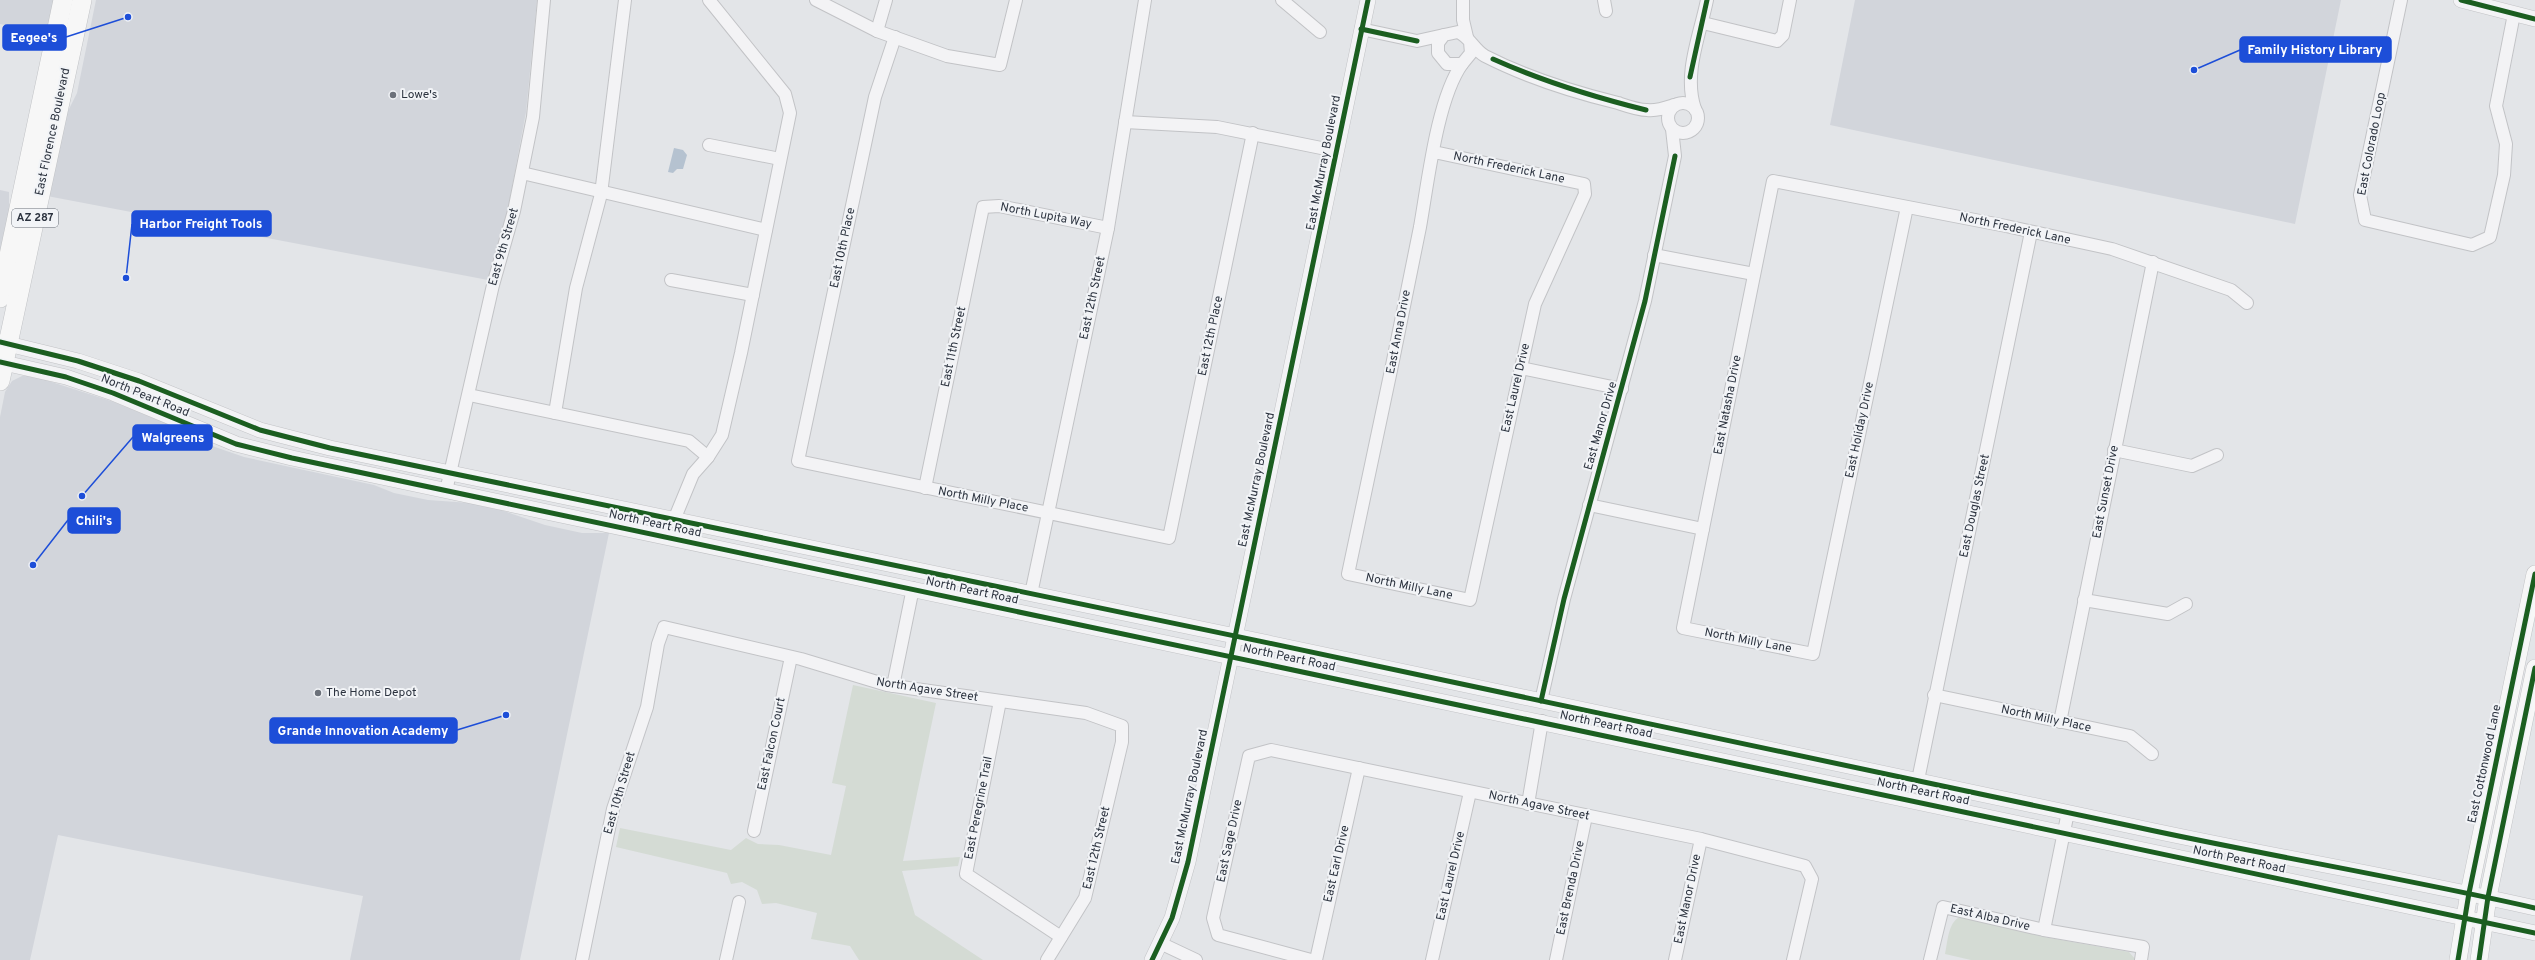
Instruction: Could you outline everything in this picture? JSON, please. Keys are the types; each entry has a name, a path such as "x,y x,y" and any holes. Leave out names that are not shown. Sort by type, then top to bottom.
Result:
{"main road":[{"name":"East Florence Boulevard","path":"0,298 63,0"},
{"name":"East Florence Boulevard","path":"1,369 4,343 82,0"},
{"name":"East Cottonwood Lane","path":"2458,960 2469,893 2535,574"},
{"path":"2479,960 2488,897 2535,668"}],"street":[{"name":"East 9th Street","path":"446,491 493,285 512,218 522,173 533,116 544,0"},
{"path":"555,413 576,288 602,190 625,0"},
{"path":"674,520 693,474 708,457 722,435 753,295 790,113 785,94 709,0"},
{"path":"816,0 877,30 946,56 1000,65 1016,0"},
{"path":"877,30 886,0"},
{"name":"East 12th Street","path":"1031,594 1108,228 1145,0"},
{"path":"1282,0 1320,32"},
{"name":"East McMurray Boulevard","path":"1152,960 1172,918 1188,862 1368,0"},
{"path":"1646,110 1672,128 1684,133 1692,129 1697,122 1695,109 1690,94 1690,77 1707,0"},
{"path":"1702,23 1777,41 1783,35 1790,0"},
{"name":"East Colorado Loop","path":"2401,0 2360,196 2361,210 2365,220 2472,245 2490,236 2504,175 2506,144 2496,106 2514,14"},
{"path":"2461,0 2535,19"},
{"path":"1442,59 1437,48 1463,1"},
{"path":"1463,1 1463,20 1471,53 1464,62"},
{"path":"1361,29 1418,41 1452,65 1492,59"},
{"path":"1418,41 1458,32 1469,40 1483,54 1492,59 1519,71 1599,99 1646,110 1660,110 1674,105 1688,103 1695,109"},
{"name":"East 10th Place","path":"798,461 875,97 895,37"},
{"name":"East Anna Drive","path":"1442,59 1448,89"},
{"name":"East Anna Drive","path":"1348,574 1396,349 1434,152 1448,89 1464,62"},
{"path":"1672,128 1668,123 1668,113 1690,77"},
{"path":"1125,122 1217,127 1253,133 1336,151"},
{"name":"East Manor Drive","path":"1541,701 1564,599 1645,301 1675,156 1672,128"},
{"name":"East Manor Drive","path":"1675,156 1692,129"},
{"name":"East 12th Place","path":"1169,538 1253,133"},
{"path":"709,145 780,159"},
{"name":"North Frederick Lane","path":"1434,152 1584,184"},
{"path":"522,173 602,190 677,210 766,230"},
{"name":"North Frederick Lane","path":"1773,181 2112,249 2231,290 2247,303"},
{"name":"East Natasha Drive","path":"1683,628 1773,181"},
{"name":"East Laurel Drive","path":"1470,600 1535,304 1585,194 1584,184"},
{"name":"North Lupita Way","path":"983,207 999,206 1108,228"},
{"name":"East 11th Street","path":"925,488 983,207"},
{"name":"East Holiday Drive","path":"1813,654 1908,207"},
{"name":"East Douglas Street","path":"1918,780 1934,695 2031,232"},
{"path":"1654,255 1754,274"},
{"name":"East Sunset Drive","path":"2060,722 2152,262"},
{"path":"671,280 753,295"},
{"name":"North Peart Road","path":"4,343 78,361 139,381 260,430 330,448 1918,780 2199,841 2469,893 2535,908"},
{"path":"1521,368 1622,389"},
{"name":"North Peart Road","path":"1,369 66,377 113,393 236,444 446,491 1542,721 2064,832 2464,920 2535,934"},
{"path":"469,395 689,441 708,457"},
{"path":"2114,450 2192,466 2217,455"},
{"name":"North Milly Place","path":"798,461 1169,538"},
{"path":"1589,505 1703,529"},
{"name":"North Milly Lane","path":"1348,574 1470,600"},
{"path":"893,686 913,588"},
{"path":"2084,600 2168,614 2186,604"},
{"name":"North Agave Street","path":"664,627 791,657 893,686 1086,713 1122,726"},
{"name":"East 10th Street","path":"582,960 613,809 647,707 658,644 664,627"},
{"name":"North Milly Lane","path":"1683,628 1813,654"},
{"name":"East Falcon Court","path":"754,831 791,657"},
{"name":"North Milly Place","path":"1934,695 2130,736 2152,754"},
{"name":"East Peregrine Trail","path":"1000,701 966,874 1061,937"},
{"path":"1528,804 1542,721"},
{"name":"East 12th Street","path":"1047,960 1086,898 1122,742 1122,726"},
{"name":"North Agave Street","path":"1258,754 1271,750 1359,768 1700,839 1805,866 1812,879 1793,960"},
{"name":"East Sage Drive","path":"1258,754 1248,756 1214,918 1218,935 1311,960"},
{"name":"East Earl Drive","path":"1316,960 1359,768"},
{"name":"East Laurel Drive","path":"1432,960 1470,792"},
{"path":"2068,812 2044,930 2143,947 2141,960"},
{"name":"East Brenda Drive","path":"1556,960 1586,816"},
{"name":"East Manor Drive","path":"1675,960 1700,839"},
{"path":"726,960 739,902"},
{"name":"East Alba Drive","path":"1930,960 1943,907 2044,930"},
{"path":"1160,943 1196,960"}],"shaded area":[{"path":"0,0 56,0 49,34 0,24"},
{"path":"96,0 537,0 526,112 506,219 488,280 47,196 62,123 77,93"},
{"path":"1855,0 2341,0 2295,224 1830,125"},
{"path":"0,190 9,192 9,220 0,261"},
{"path":"22,376 33,376 111,401 180,429 215,447 244,457 374,485 394,493 428,500 470,503 501,510 545,525 582,533 609,533 520,960 350,960 363,896 58,835 30,960 0,960 0,417 5,392 12,381"},
{"path":"853,685 936,703 903,861 960,857 958,866 902,871 915,915 983,960 859,960 850,946 811,939 817,913 776,903 762,904 757,890 742,882 731,884 727,873 616,847 620,828 731,850 746,838 758,844 779,845 831,855 846,786 832,783"},
{"path":"1963,916 2044,937 2129,952 2136,960 1971,960 1945,954 1948,937 1954,921"}],"water":[{"path":"674,148 683,150 687,155 683,169 677,169 673,173 668,172"}],"cycle path":[{"path":"1152,960 1172,918 1188,862 1368,0"},
{"path":"1690,77 1707,0"},
{"path":"2461,0 2535,19"},
{"path":"1361,29 1417,41"},
{"path":"1493,59 1568,88 1646,110"},
{"path":"1541,701 1564,599 1645,301 1675,156"},
{"path":"0,342 78,361 139,381 260,430 330,448 1459,683 2186,838 2535,908"},
{"path":"0,362 66,377 113,393 236,444 292,458 2535,933"},
{"path":"2458,960 2469,893 2535,574"},
{"path":"2479,960 2488,897 2535,668"}],"place":[{"name":"Eegee's","path":"128,17"},
{"name":"Family History Library","path":"2194,70"},
{"name":"Lowe's","path":"393,95"},
{"name":"Harbor Freight Tools","path":"126,278"},
{"name":"Walgreens","path":"82,496"},
{"name":"Chili's","path":"33,565"},
{"name":"The Home Depot","path":"318,693"},
{"name":"Grande Innovation Academy","path":"506,715"}]}
